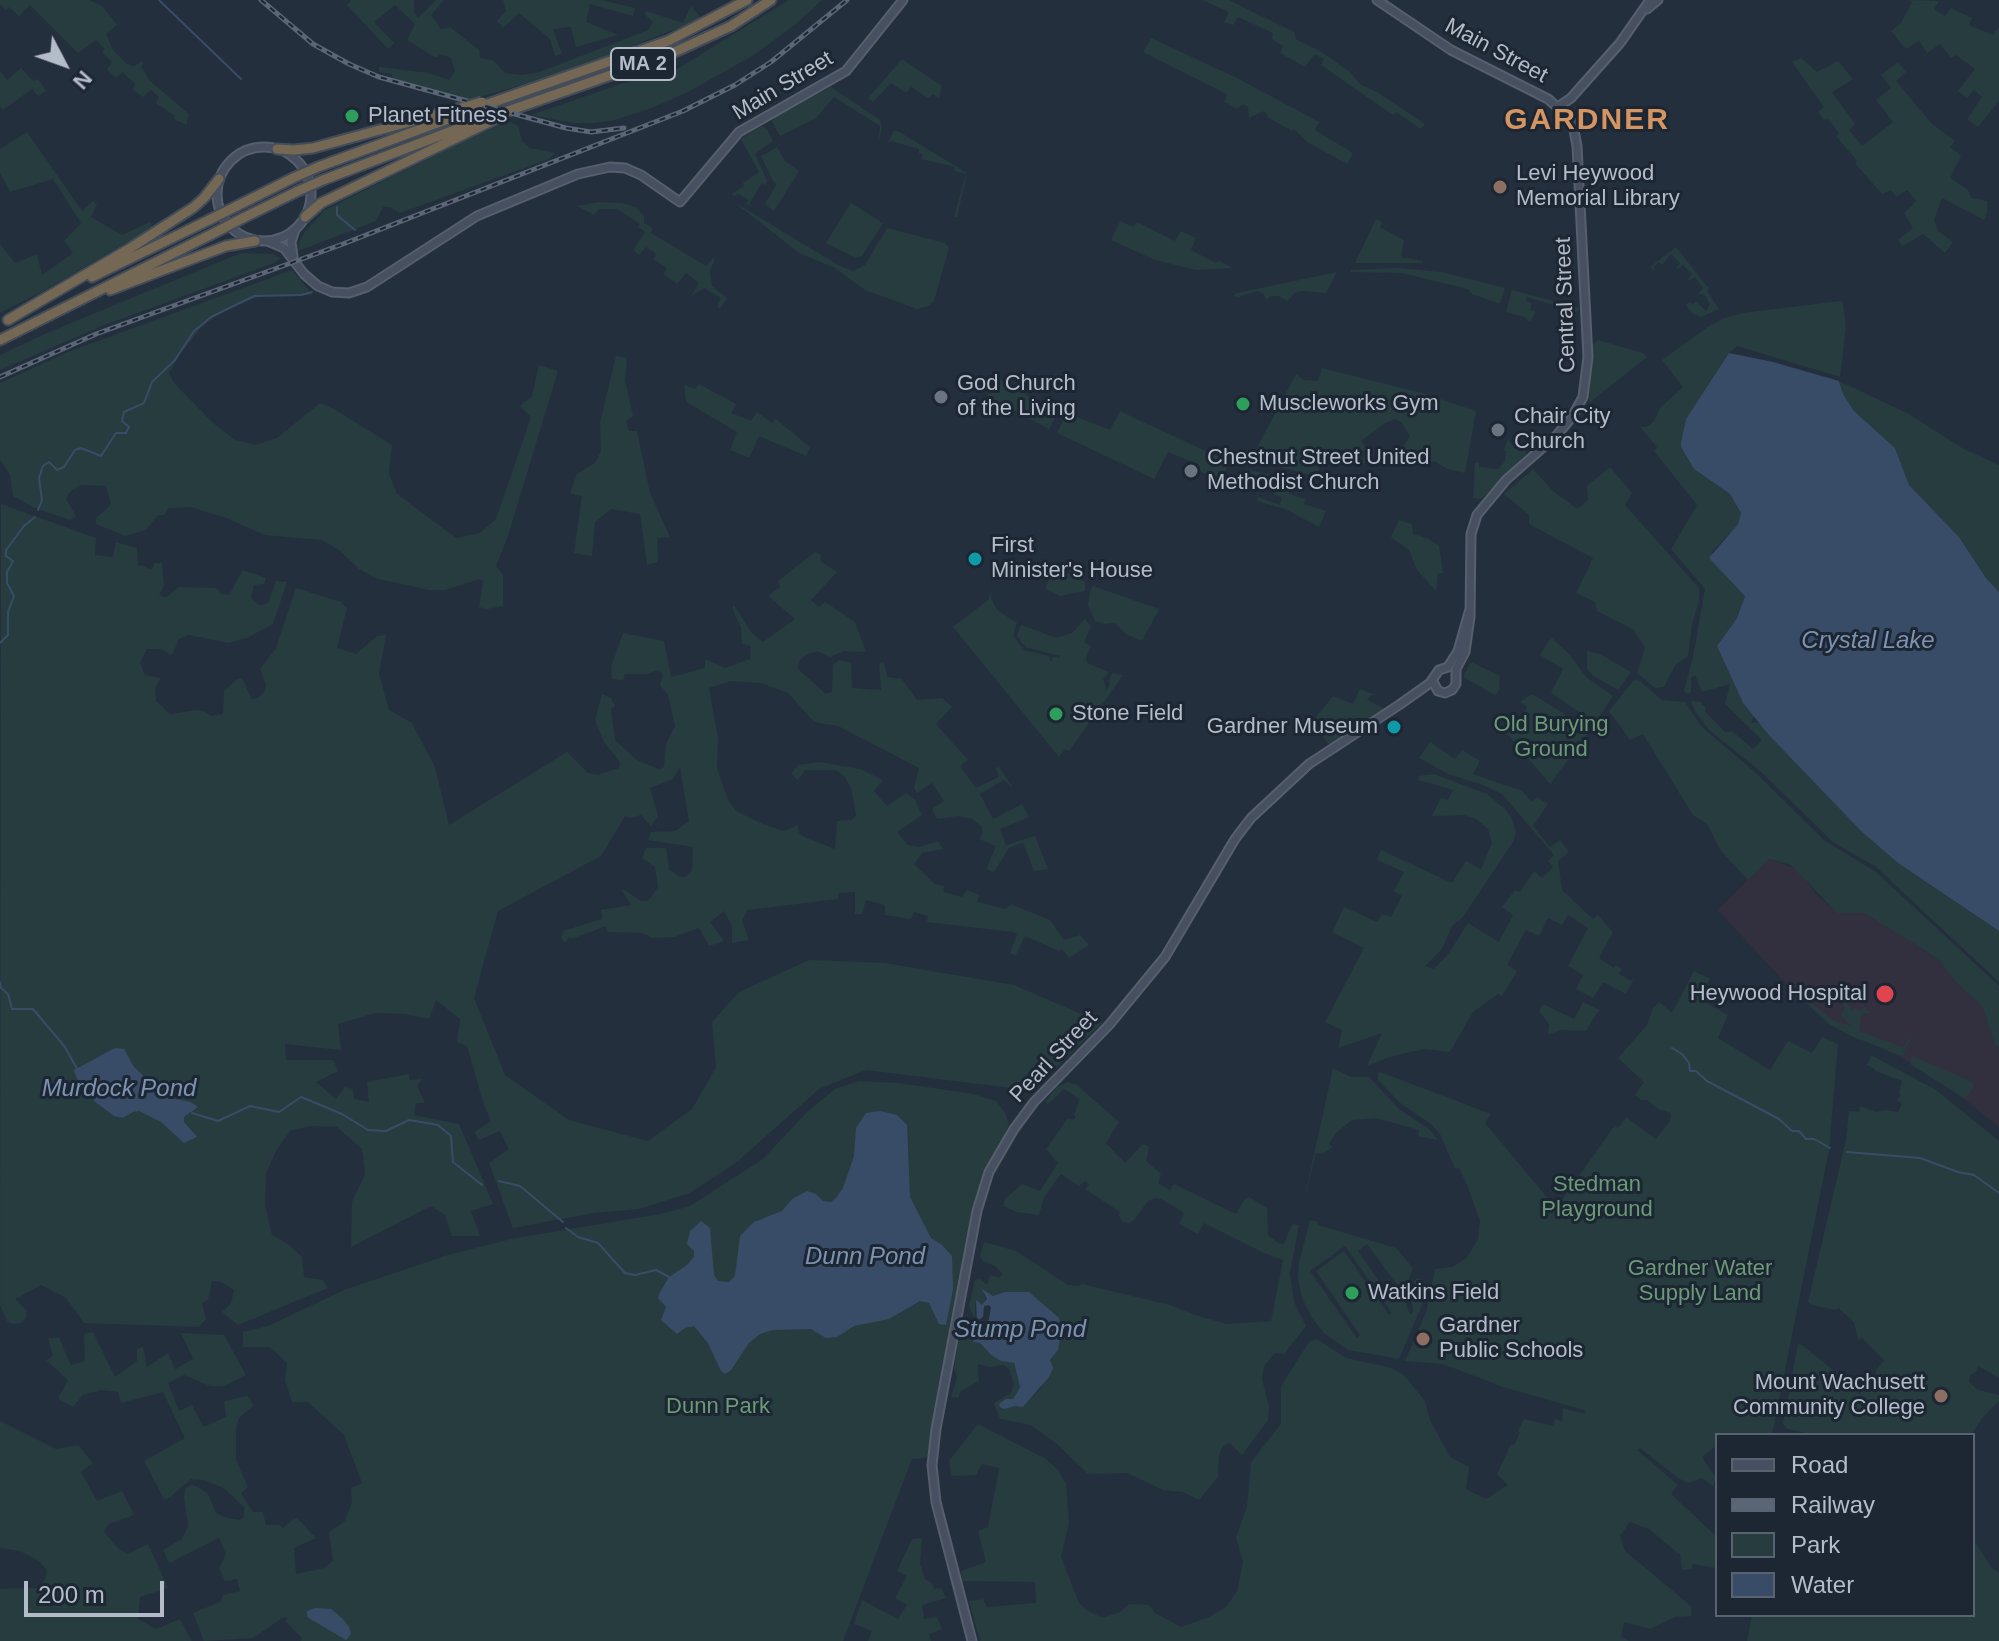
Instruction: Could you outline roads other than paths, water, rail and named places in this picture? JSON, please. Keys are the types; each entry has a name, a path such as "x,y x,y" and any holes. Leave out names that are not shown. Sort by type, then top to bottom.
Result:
{"highway":[{"name":"MA 2","path":"0,340 298,191 668,55 731,26 771,0"},
{"name":"MA 2","path":"4,322 318,167 478,105 668,41 744,1"},
{"path":"277,149 313,148 478,105"},
{"path":"305,217 321,203 504,114"},
{"path":"4,322 194,207 219,179"},
{"path":"37,321 226,246 255,241"}],"main road":[{"name":"Main Street","path":"294,260 304,274 320,287 338,293 355,291 385,276 467,221 578,174 610,167 627,168 641,175 680,202 739,132 847,70 903,0"},
{"name":"Main Street","path":"1377,0 1451,50 1538,93 1558,107"},
{"path":"1558,107 1573,96 1620,43 1650,0"},
{"path":"1640,16 1658,0"},
{"name":"Central Street","path":"1470,609 1471,534 1477,515 1506,480 1565,426 1578,409 1586,389 1588,357 1576,141 1573,122 1558,107"},
{"path":"256,148 277,149 295,159 307,176 311,197 305,217 296,228 283,237 255,241 237,233 223,218 217,199 219,179 227,165 242,153 256,148"},
{"path":"294,260 291,245 296,228"},
{"path":"267,241 282,247 294,260"},
{"path":"1411,697 1455,657 1470,609"},
{"path":"1411,697 1426,690 1436,689 1445,693 1452,690 1466,646 1470,609"},
{"path":"1445,669 1455,676"},
{"path":"1432,680 1436,689"},
{"name":"Pearl Street","path":"972,1641 936,1502 932,1465 977,1211 989,1172 1015,1127 1034,1102 1109,1025 1165,957 1235,839 1251,818 1309,764 1411,697"}],"water":[{"name":"Crystal Lake","path":"1729,353 1839,381 1854,411 1895,448 1909,485 1959,537 1999,592 1999,931 1898,863 1861,831 1768,734 1743,703 1717,646 1737,618 1745,596 1709,558 1738,524 1741,513 1730,494 1694,469 1681,447 1686,419"},
{"name":"Murdock Pond","path":"115,1048 124,1049 134,1067 152,1084 172,1098 198,1107 184,1117 184,1122 197,1137 184,1143 161,1122 139,1111 123,1118 114,1116 94,1101 94,1092 77,1079 74,1070"},
{"name":"Dunn Pond","path":"880,1111 897,1115 907,1125 910,1197 931,1238 952,1256 953,1289 946,1325 939,1324 929,1303 920,1301 889,1319 854,1326 837,1337 826,1338 811,1329 773,1330 760,1334 749,1343 725,1374 708,1343 694,1326 677,1334 661,1320 666,1307 658,1298 659,1294 669,1277 694,1257 694,1251 687,1244 690,1231 701,1221 710,1228 714,1275 718,1281 729,1282 735,1276 740,1236 754,1222 782,1211 792,1199 807,1191 823,1201 831,1202 836,1198 843,1188 854,1156 856,1128 866,1113"},
{"name":"Stump Pond","path":"982,1289 993,1296 1005,1292 1029,1292 1059,1318 1060,1324 1053,1334 1060,1339 1058,1350 1050,1360 1053,1368 1023,1407 1004,1409 999,1404 1013,1399 1020,1387 1014,1363 1001,1361 980,1343 973,1342 977,1332 988,1323 991,1308 984,1306 983,1317 977,1321 976,1300 982,1305 987,1299"},
{"path":"331,1609 343,1619 351,1634 346,1640 307,1617 307,1611"}],"waterway":[{"path":"159,0 241,79"},
{"path":"337,207 337,215 355,230"},
{"path":"38,510 42,500 39,478 43,466 49,462 57,470 64,467 75,450 81,448 101,456 116,433 126,433 129,427 122,421 124,412 144,403 152,382 175,360 194,331 211,317 254,296 312,292"},
{"path":"0,643 8,635 8,612 14,596 7,583 7,572 13,561 6,556 6,550 35,517"},
{"path":"0,982 1,988 8,994 12,1009 33,1009 65,1047 77,1069"},
{"path":"1672,1048 1682,1054 1689,1063 1690,1071 1696,1071 1707,1081 1779,1119 1806,1139 1814,1139 1830,1148"},
{"path":"192,1113 218,1121 250,1106 279,1112 301,1097 342,1114 368,1130 386,1131 409,1120 438,1125 451,1136 453,1162 482,1185"},
{"path":"1847,1152 1920,1158 1974,1175 1999,1193"},
{"path":"499,1181 520,1186 563,1222"},
{"path":"566,1228 578,1237 598,1243 625,1273 635,1275 656,1270 669,1277"}],"railway":[{"path":"261,0 313,44 379,77 566,128 591,132 624,128"},
{"path":"0,377 96,334 343,244 683,111 735,85 771,62 847,0"}],"place":[{"name":"Planet Fitness","path":"352,116"},
{"name":"Levi Heywood Memorial Library","path":"1500,187"},
{"name":"God Church of the Living","path":"941,397"},
{"name":"Muscleworks Gym","path":"1243,404"},
{"name":"Chair City Church","path":"1498,430"},
{"name":"Chestnut Street United Methodist Church","path":"1191,471"},
{"name":"First Minister's House","path":"975,559"},
{"name":"Stone Field","path":"1056,714"},
{"name":"Gardner Museum","path":"1394,727"},
{"name":"Heywood Hospital","path":"1885,994"},
{"name":"Watkins Field","path":"1352,1293"},
{"name":"Gardner Public Schools","path":"1423,1339"},
{"name":"Mount Wachusett Community College","path":"1941,1396"}],"district":[{"name":"GARDNER","path":"1587,121"}],"park label":[{"name":"Old Burying Ground","path":"1551,738"},
{"name":"Stedman Playground","path":"1597,1198"},
{"name":"Gardner Water Supply Land","path":"1700,1282"},
{"name":"Dunn Park","path":"718,1407"}]}
